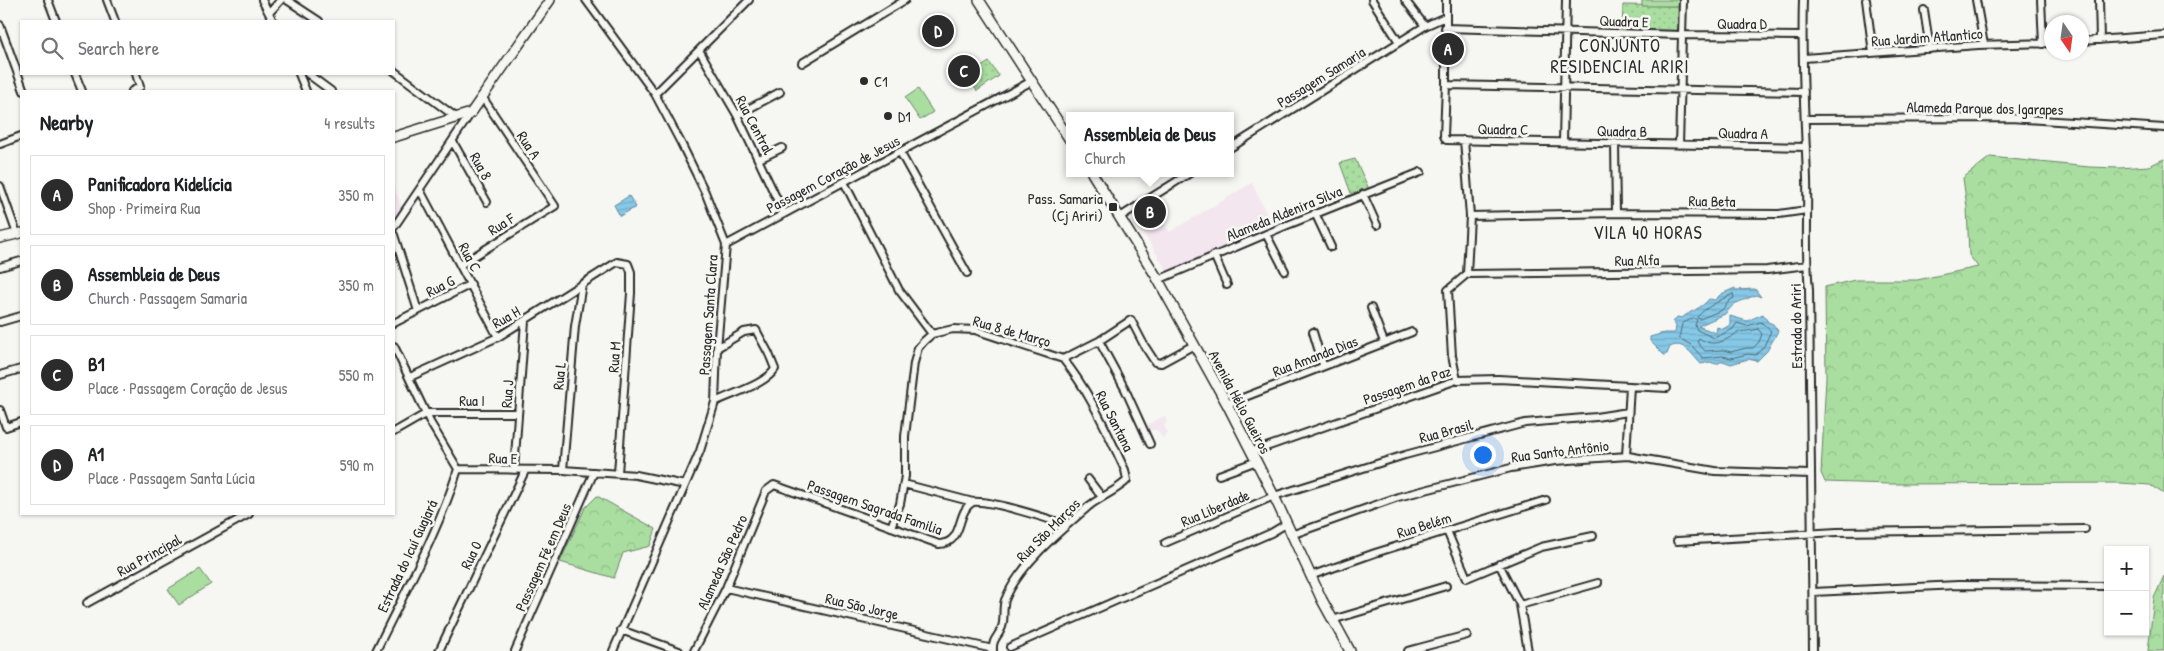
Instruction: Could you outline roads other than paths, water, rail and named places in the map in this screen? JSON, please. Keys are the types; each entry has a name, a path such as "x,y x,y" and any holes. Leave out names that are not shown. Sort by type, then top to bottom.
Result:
{"main road":[{"path":"395,137 471,113 550,0"},
{"path":"979,0 1066,134"},
{"name":"Avenida Hélio Gueiros","path":"1095,177 1158,280 1227,404 1274,496 1310,576 1350,651"},
{"path":"0,238 19,233"}],"street":[{"path":"48,0 56,20"},
{"path":"107,0 115,20"},
{"path":"262,0 272,20"},
{"path":"269,13 282,0"},
{"path":"287,0 317,20"},
{"name":"Passagem Santa Clara","path":"586,0 655,94 681,143 726,245 717,348 715,402 700,451 613,651"},
{"path":"655,94 749,0"},
{"path":"802,63 903,0"},
{"path":"1372,0 1399,42"},
{"path":"1406,0 1425,26"},
{"path":"1446,0 1446,85 1804,92"},
{"path":"1563,142 1566,0"},
{"path":"1679,144 1683,0"},
{"name":"Estrada do Ariri","path":"1803,0 1802,36 1808,210 1807,265 1809,289 1810,474 1813,533 1814,651"},
{"path":"1866,0 1873,53"},
{"path":"1976,0 1984,45"},
{"path":"2041,0 2043,44"},
{"path":"2099,0 2100,40"},
{"path":"1924,10 1930,49"},
{"name":"Passagem Samaria","path":"1234,145 1425,26 1445,17"},
{"path":"0,24 24,90"},
{"name":"Quadra E","path":"1445,28 1682,35"},
{"name":"Quadra D","path":"1682,35 1802,36"},
{"path":"2089,41 2164,35"},
{"name":"Rua Jardim Atlantico","path":"1804,58 1984,45 2043,44"},
{"name":"Rua Central","path":"699,50 737,115 784,214"},
{"path":"395,72 461,122 462,127"},
{"path":"75,75 82,90"},
{"path":"134,90 140,87 136,75"},
{"path":"299,75 306,90"},
{"path":"309,75 330,90"},
{"name":"Passagem Coração de Jesus","path":"726,245 1032,81"},
{"name":"Quadra C","path":"1446,85 1444,136 1446,140 1563,142"},
{"path":"737,115 780,92"},
{"name":"Rua A","path":"483,98 555,206"},
{"path":"395,226 471,113"},
{"name":"Alameda Parque dos Igarapes","path":"1805,119 2010,118 2164,128"},
{"path":"0,144 20,136"},
{"path":"1457,380 1452,356 1448,290 1467,274 1470,216 1464,140"},
{"name":"Rua 8","path":"453,142 487,202"},
{"name":"Quadra B","path":"1563,142 1679,144"},
{"path":"1615,143 1616,213"},
{"name":"Quadra A","path":"1679,144 1806,147"},
{"path":"759,159 782,148"},
{"path":"900,152 967,272"},
{"name":"Alameda Aldenira Silva","path":"1158,280 1315,213 1422,172"},
{"path":"1120,217 1184,177"},
{"path":"844,182 899,290 932,334 918,348 914,363 908,408 904,484 900,504 892,527"},
{"path":"0,186 19,233"},
{"name":"Rua C","path":"420,190 498,337"},
{"path":"1363,194 1377,225"},
{"name":"Rua F","path":"460,264 555,206"},
{"name":"Rua Beta","path":"1470,216 1616,213 1779,214 1808,210"},
{"path":"1315,213 1331,247"},
{"path":"1266,234 1285,270"},
{"path":"395,238 418,311"},
{"path":"1214,255 1228,284"},
{"path":"0,268 20,261"},
{"name":"Rua M","path":"608,267 617,262 624,262 628,264 631,272 618,474"},
{"name":"Rua Alfa","path":"1467,274 1767,270 1807,265"},
{"name":"Rua H","path":"410,377 498,337 608,267"},
{"name":"Rua G","path":"395,322 471,284"},
{"name":"Rua L","path":"563,470 575,326 582,284"},
{"path":"1371,308 1384,342"},
{"path":"0,322 20,316"},
{"name":"Rua 8 de Março","path":"932,334 953,329 975,330 1063,359 1099,341 1131,320 1155,362 1161,363 1194,345"},
{"name":"Rua J","path":"514,470 525,321"},
{"path":"715,402 759,382 772,374 774,369 770,354 756,330 744,332 717,348"},
{"path":"1313,332 1323,365"},
{"name":"Rua Amanda Dias","path":"1227,404 1323,365 1412,332"},
{"name":"Rua Santana","path":"1099,341 1125,389 1150,444"},
{"path":"395,348 427,413 458,469"},
{"name":"Rua Santana","path":"1063,359 1079,379 1128,477 1125,482 1111,491"},
{"path":"0,375 20,369"},
{"name":"Passagem da Paz","path":"1219,475 1254,456 1457,380 1498,379 1667,388"},
{"path":"1626,456 1630,386"},
{"path":"0,410 6,427 20,422"},
{"name":"Rua Brasil","path":"1274,496 1405,455 1525,423 1596,418 1628,412"},
{"path":"395,431 427,413"},
{"name":"Rua I","path":"427,413 518,413"},
{"name":"Rua Santo Antônio","path":"1291,535 1398,497 1511,468 1555,461 1626,456 1715,471 1810,474"},
{"name":"Rua E","path":"458,469 563,470 636,474 685,485"},
{"name":"Estrada do Icuí Guajará","path":"376,651 453,487 458,469"},
{"name":"Rua 0","path":"439,651 525,471"},
{"name":"Passagem Fé em Deus","path":"515,651 594,472"},
{"path":"1088,479 1101,496"},
{"path":"904,484 1067,525"},
{"name":"Passagem Sagrada Familia","path":"774,485 940,544 946,544 954,539 966,508 973,502"},
{"name":"Alameda São Pedro","path":"694,651 726,588 766,491 774,485"},
{"name":"Rua São Marços","path":"993,650 992,643 1002,626 1003,607 1012,587 1029,564 1067,525 1101,496 1111,491"},
{"name":"Rua Liberdade","path":"1165,543 1274,496"},
{"name":"Rua Belém","path":"1310,576 1375,553 1546,500"},
{"name":"Rua Principal","path":"87,603 247,515"},
{"path":"1010,648 1228,552 1286,524"},
{"path":"1677,540 1813,533 2022,528 2085,529"},
{"path":"1447,531 1467,578 1541,547 1593,536"},
{"path":"1499,564 1520,605 1528,651"},
{"path":"1520,605 1598,583"},
{"path":"1813,592 1968,585 2104,586"},
{"path":"1332,620 1446,586"},
{"name":"Rua São Jorge","path":"726,588 993,650"},
{"path":"621,630 679,651"},
{"path":"1408,651 1466,635"}],"water":[{"path":"629,196 636,207 620,216 614,205"},
{"path":"1735,288 1735,290 1755,289 1761,297 1756,295 1734,304 1725,314 1698,326 1716,333 1717,327 1723,329 1730,325 1730,316 1747,321 1763,314 1768,322 1773,324 1778,331 1767,351 1757,361 1748,359 1731,364 1723,361 1716,364 1710,362 1701,364 1684,347 1675,345 1670,347 1667,354 1664,355 1650,341 1650,337 1664,333 1675,333 1676,326 1673,322 1677,317 1682,318 1709,299 1715,300 1721,294"}],"place":[{"name":"A1","path":"938,31"},
{"name":"Panificadora Kidelícia","path":"1448,49"},
{"name":"B1","path":"964,71"},
{"name":"C1","path":"864,81"},
{"name":"D1","path":"888,116"},
{"name":"Pass. Samaria (Cj Ariri)","path":"1113,207"},
{"name":"Assembleia de Deus","path":"1150,212"}],"district":[{"name":"CONJUNTO RESIDENCIAL ARIRI","path":"1620,55"},
{"name":"VILA 40 HORAS","path":"1648,232"}]}
